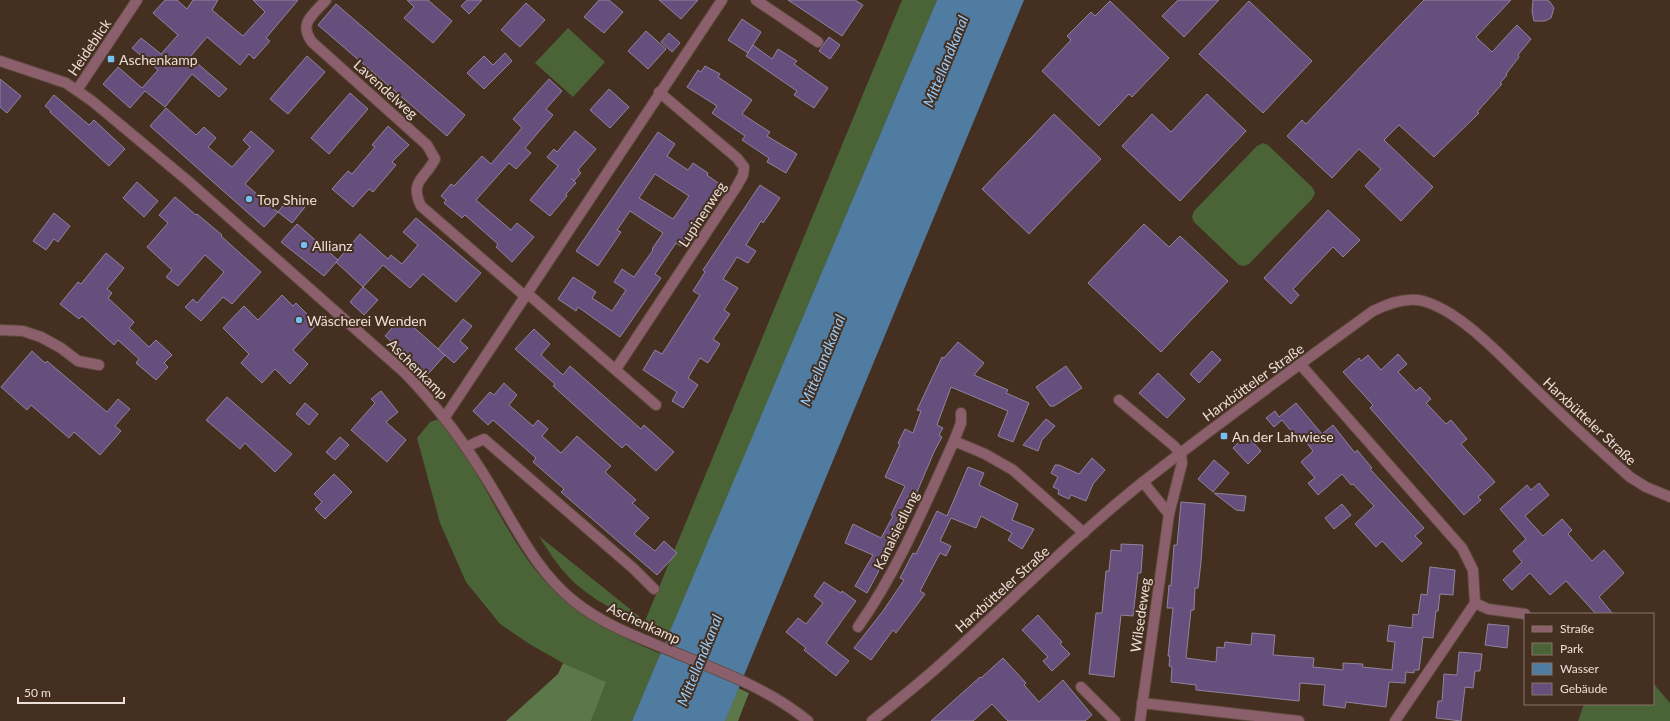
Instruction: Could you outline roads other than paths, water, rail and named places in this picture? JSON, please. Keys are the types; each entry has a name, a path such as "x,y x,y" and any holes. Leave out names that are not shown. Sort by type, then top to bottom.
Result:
{"street":[{"name":"Heideblick","path":"77,90 137,0"},
{"name":"Lavendelweg","path":"326,0 307,23 305,30 307,36 427,145 435,159 416,187 416,194 421,206 527,295"},
{"path":"445,417 527,295 659,92 722,0"},
{"path":"756,0 818,42"},
{"name":"Aschenkamp","path":"0,61 57,79 77,90 176,171 405,373 445,417 466,447 526,547 546,574 574,601 590,613 624,632 756,687 784,703 808,721"},
{"name":"Lupinenweg","path":"616,369 743,175 744,167 737,158 659,92"},
{"path":"527,295 616,369 656,405"},
{"name":"Harxbütteler Straße","path":"872,721 941,664 1084,533 1143,482 1218,424 1300,364 1373,311 1389,303 1420,300 1435,305 1447,312 1493,349 1630,477 1646,488 1670,497"},
{"path":"0,330 23,331 41,337 61,348 78,361 99,365"},
{"path":"1300,364 1462,548 1473,570 1475,603 1395,721"},
{"path":"1120,400 1174,446 1181,454"},
{"name":"Kanalsiedlung","path":"858,627 872,606 902,552 954,441 961,423 961,413"},
{"path":"466,447 484,439 634,569 654,589"},
{"path":"954,441 985,454 1012,470 1084,533"},
{"name":"Wilsedeweg","path":"1140,721 1169,514 1182,464 1181,454"},
{"path":"1143,482 1169,514"},
{"path":"1475,603 1488,608 1524,614"},
{"path":"1081,687 1115,721"},
{"path":"1142,703 1299,721"}],"water":[{"name":"Mittellandkanal","path":"937,0 1024,0 725,721 632,721"}],"place":[{"name":"Aschenkamp","path":"111,59"},
{"name":"Top Shine","path":"249,199"},
{"name":"Allianz","path":"304,245"},
{"name":"Wäscherei Wenden","path":"299,320"},
{"name":"An der Lahwiese","path":"1224,436"}]}
